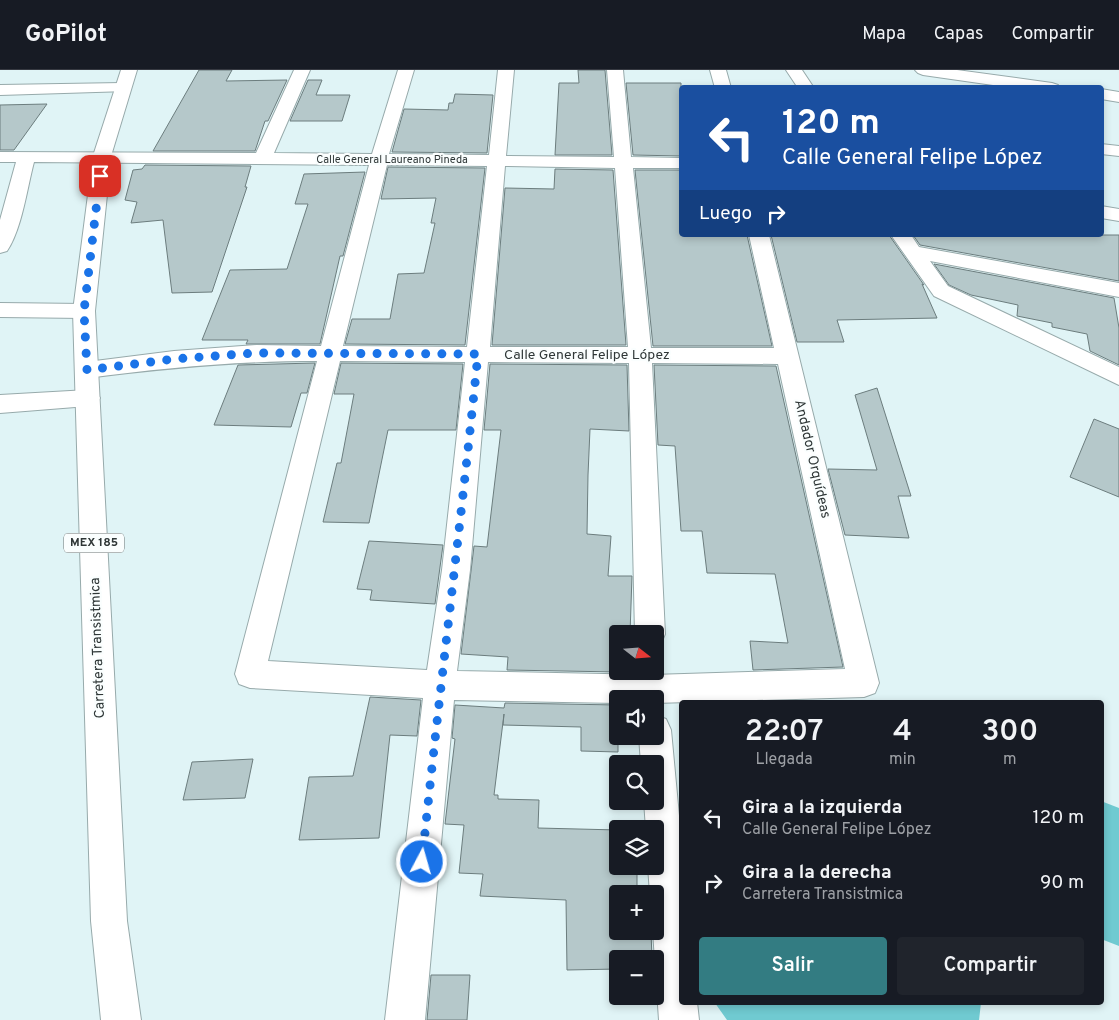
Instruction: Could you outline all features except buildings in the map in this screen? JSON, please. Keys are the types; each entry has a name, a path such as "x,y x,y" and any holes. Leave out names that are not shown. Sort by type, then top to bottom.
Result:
{"street":[{"path":"262,159 302,70"},
{"path":"406,70 379,159 250,674 440,685 652,686"},
{"path":"405,1020 440,685 456,570 506,70"},
{"path":"615,70 640,356 650,625"},
{"path":"718,70 722,85"},
{"path":"794,70 804,85"},
{"path":"923,70 1030,85"},
{"path":"7,90 24,77"},
{"path":"7,90 126,79"},
{"name":"Carretera Transistmica","path":"121,1020 109,921 84,311 102,156 126,79"},
{"path":"1104,94 1119,97"},
{"path":"1104,149 1119,151"},
{"name":"Calle General Laureano Pineda","path":"0,157 102,156 679,163"},
{"path":"0,247 4,226 26,157"},
{"path":"1104,212 1119,215"},
{"name":"Andador Orquídeas","path":"652,686 864,683 760,237"},
{"path":"906,243 1119,290"},
{"path":"906,243 941,291 1119,377"},
{"path":"0,310 84,311"},
{"name":"Calle General Felipe López","path":"87,370 174,359 247,354 788,356"},
{"path":"0,404 88,398"},
{"path":"656,745 679,1020"}],"shaded area":[{"path":"1104,802 1119,808 1119,946 1104,940"},
{"path":"716,1005 981,1005 979,1020 727,1020"}],"route":[{"path":"100,176 84,311 87,370 174,359 256,353 478,354 456,570 440,685 422,862"}]}
